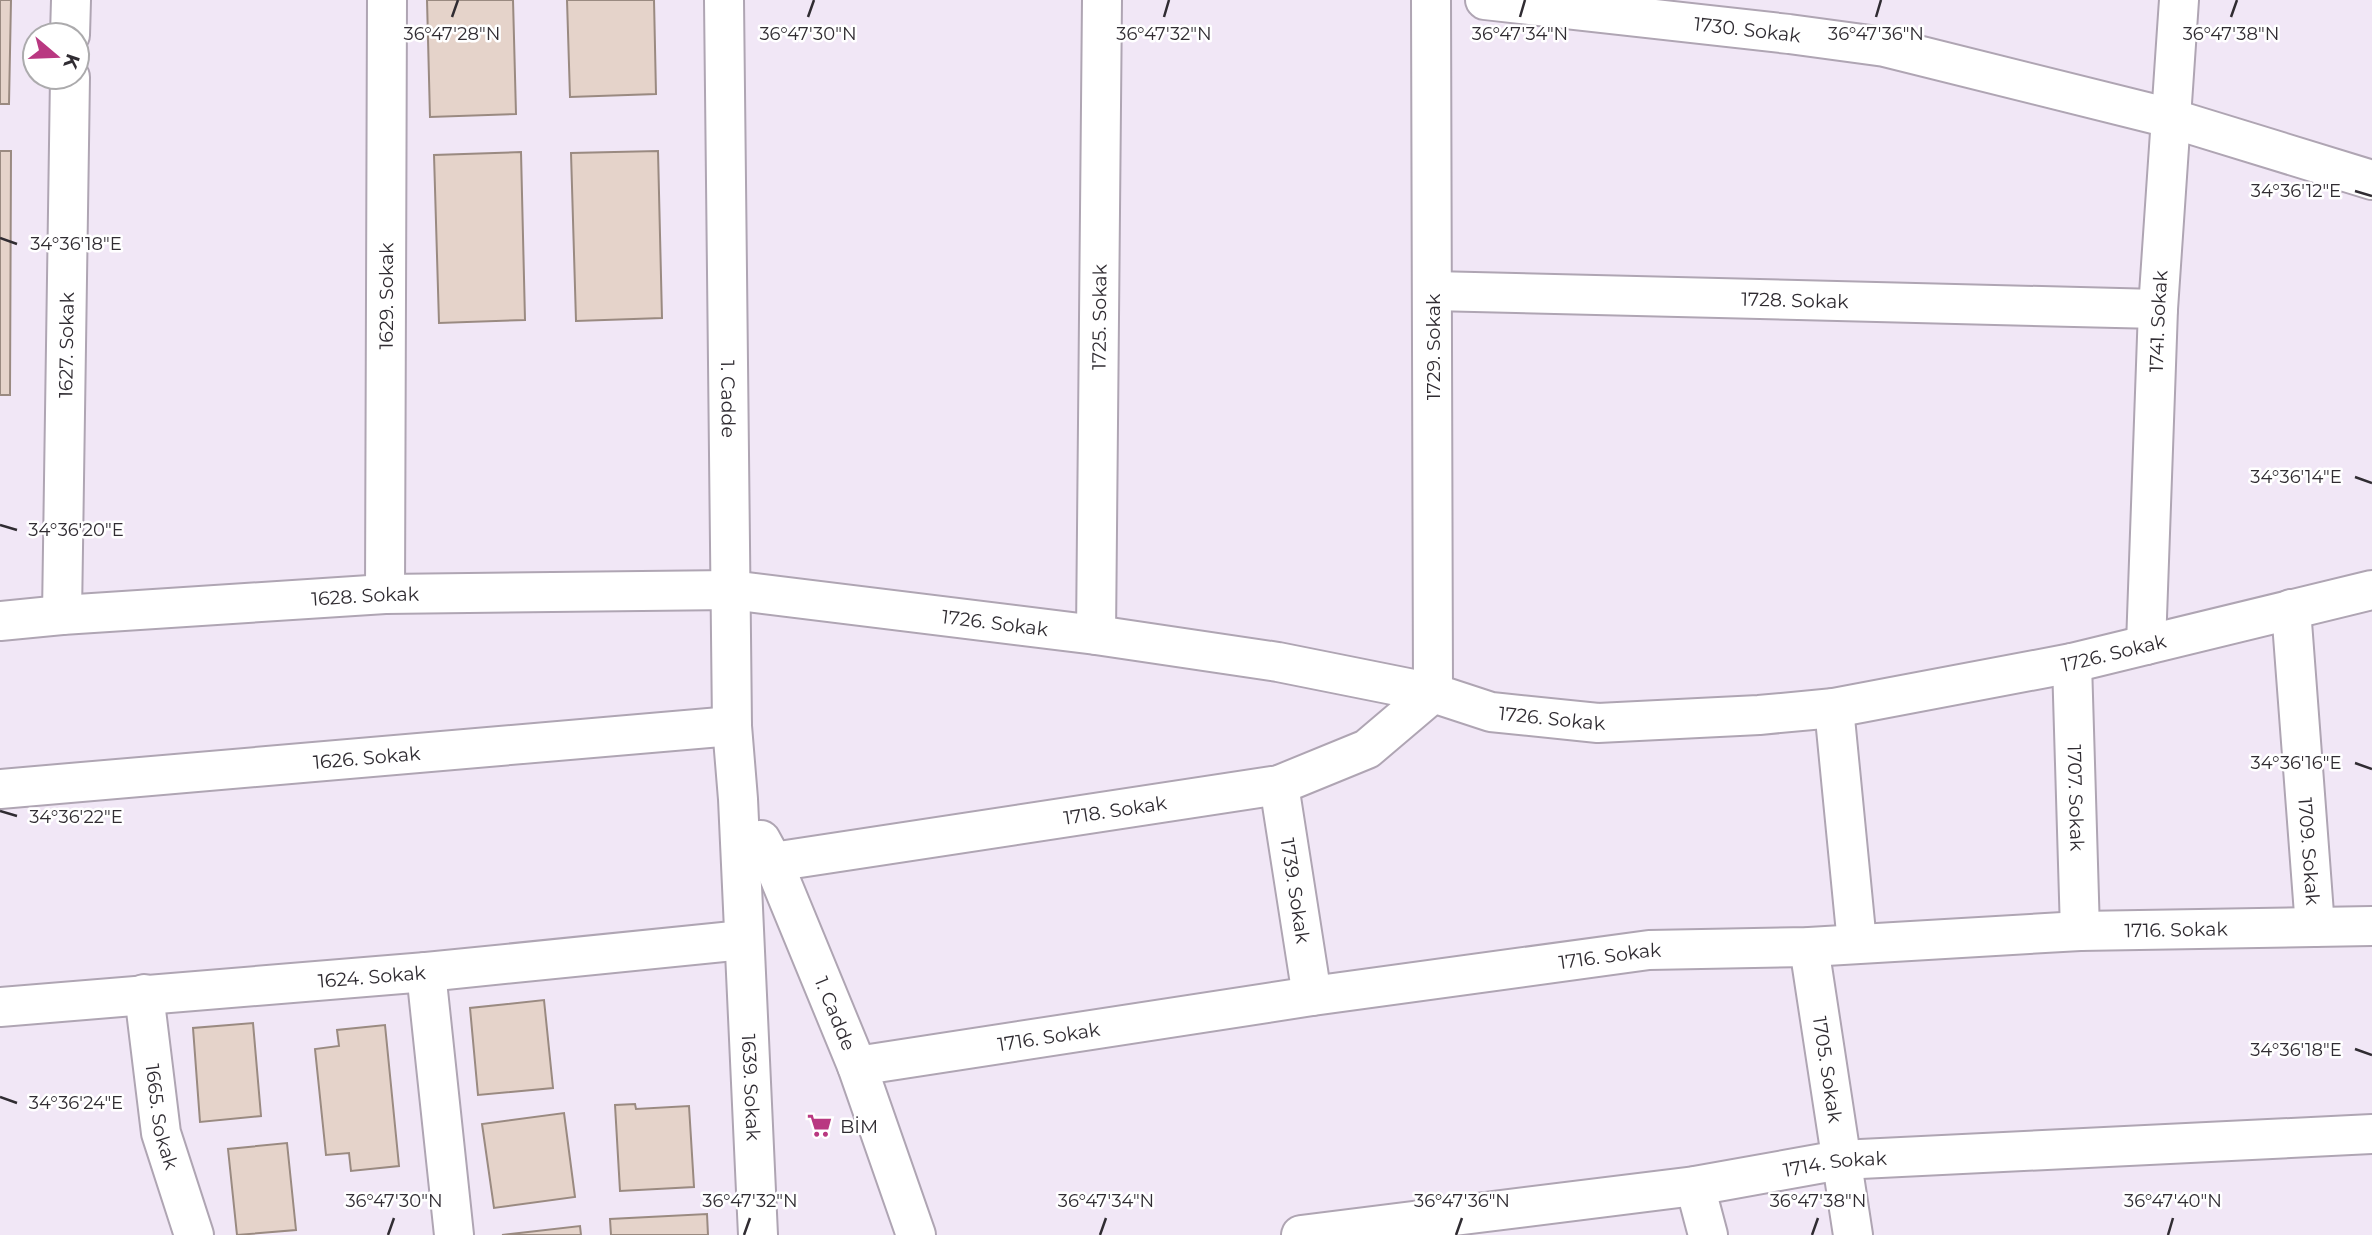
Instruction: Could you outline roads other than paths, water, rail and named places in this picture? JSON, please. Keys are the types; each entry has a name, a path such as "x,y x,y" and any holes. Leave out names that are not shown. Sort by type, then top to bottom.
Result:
{"street":[{"path":"70,21 71,0"},
{"name":"1629. Sokak","path":"385,594 387,0"},
{"name":"1. Cadde","path":"724,0 732,726 738,799 743,940"},
{"name":"1725. Sokak","path":"1096,635 1102,0"},
{"name":"1729. Sokak","path":"1432,0 1433,693"},
{"name":"1730. Sokak","path":"1485,0 1788,17 1885,47 2170,118 2372,180"},
{"name":"1741. Sokak","path":"2147,645 2158,309 2179,0"},
{"name":"1627. Sokak","path":"62,615 69,91"},
{"name":"1728. Sokak","path":"1433,291 2158,309"},
{"name":"1628. Sokak","path":"0,621 385,594 731,590"},
{"name":"1726. Sokak","path":"731,590 1096,635 1278,662 1433,693 1491,712 1598,723 1759,715 1834,708 2072,663 2372,590"},
{"name":"1709. Sokak","path":"2291,610 2315,927"},
{"name":"1707. Sokak","path":"2072,663 2080,932"},
{"name":"1718. Sokak","path":"773,862 1279,785 1367,749 1433,693"},
{"path":"1834,708 1857,943"},
{"name":"1626. Sokak","path":"0,789 732,726"},
{"name":"1739. Sokak","path":"1279,785 1312,996"},
{"name":"1. Cadde","path":"738,799 773,862 857,1066 916,1235"},
{"name":"1716. Sokak","path":"857,1066 1312,996 1649,950 1808,947 2080,932 2372,926"},
{"name":"1624. Sokak","path":"0,1007 426,972 743,940"},
{"name":"1639. Sokak","path":"743,940 758,1235"},
{"name":"1705. Sokak","path":"1808,947 1853,1235"},
{"path":"426,972 454,1235"},
{"name":"1665. Sokak","path":"144,994 161,1133 194,1235"},
{"name":"1714. Sokak","path":"1301,1235 1695,1186 1840,1160 2372,1134"},
{"path":"1695,1186 1708,1235"}],"place":[{"name":"BİM","path":"820,1126"}]}
